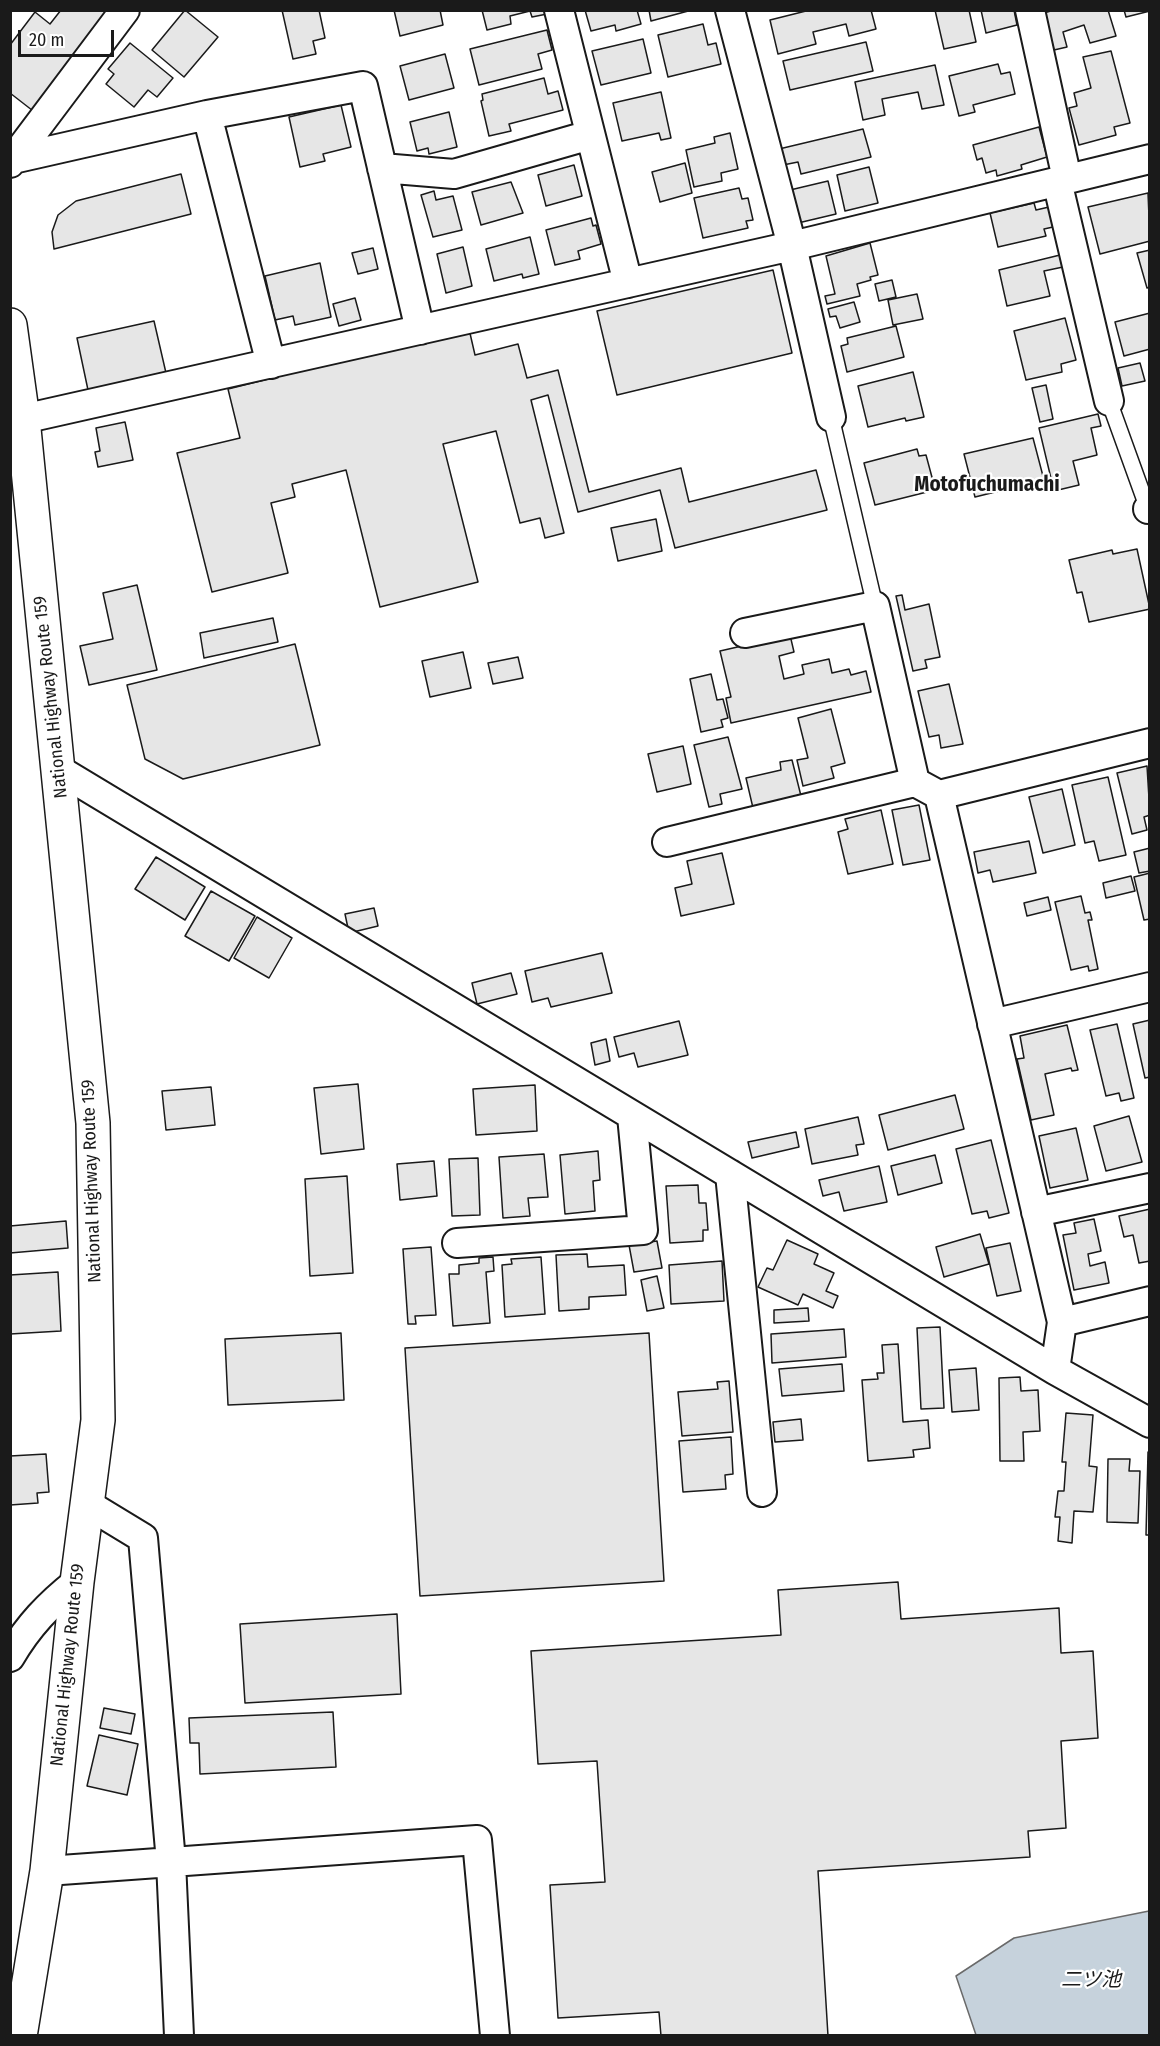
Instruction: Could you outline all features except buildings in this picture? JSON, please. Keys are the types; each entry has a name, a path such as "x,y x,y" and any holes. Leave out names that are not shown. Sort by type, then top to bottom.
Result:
{"highway":[{"name":"National Highway Route 159","path":"10,325 23,419 93,1123 98,1420 77,1582 47,1871 20,2036"}],"street":[{"path":"12,161 125,10"},
{"path":"559,10 628,283"},
{"path":"1030,10 1062,180 1109,401"},
{"path":"735,12 831,417"},
{"path":"12,161 207,115 363,86 420,330"},
{"path":"207,115 271,364"},
{"path":"382,168 454,174 590,135"},
{"path":"23,419 792,246 1149,159"},
{"path":"745,633 875,606 992,1024 1062,1322 1055,1370"},
{"path":"667,842 1149,743"},
{"path":"59,770 1055,1370 1149,1423"},
{"path":"992,1024 1149,987"},
{"path":"457,1243 643,1230 632,1116"},
{"path":"730,1174 762,1492"},
{"path":"1036,1212 1149,1188"},
{"path":"1062,1322 1149,1301"},
{"path":"87,1504 143,1538 171,1862 179,2036"},
{"path":"10,1657 25,1631 51,1602 77,1582"},
{"path":"47,1871 477,1840 495,2036"}],"lane":[{"path":"1109,401 1149,509"},
{"path":"831,417 875,606"}],"water":[{"name":"二ツ池","path":"1149,1911 1149,2035 976,2035 956,1976 1014,1938"}],"district":[{"name":"Motofuchumachi","path":"987,485"}]}
